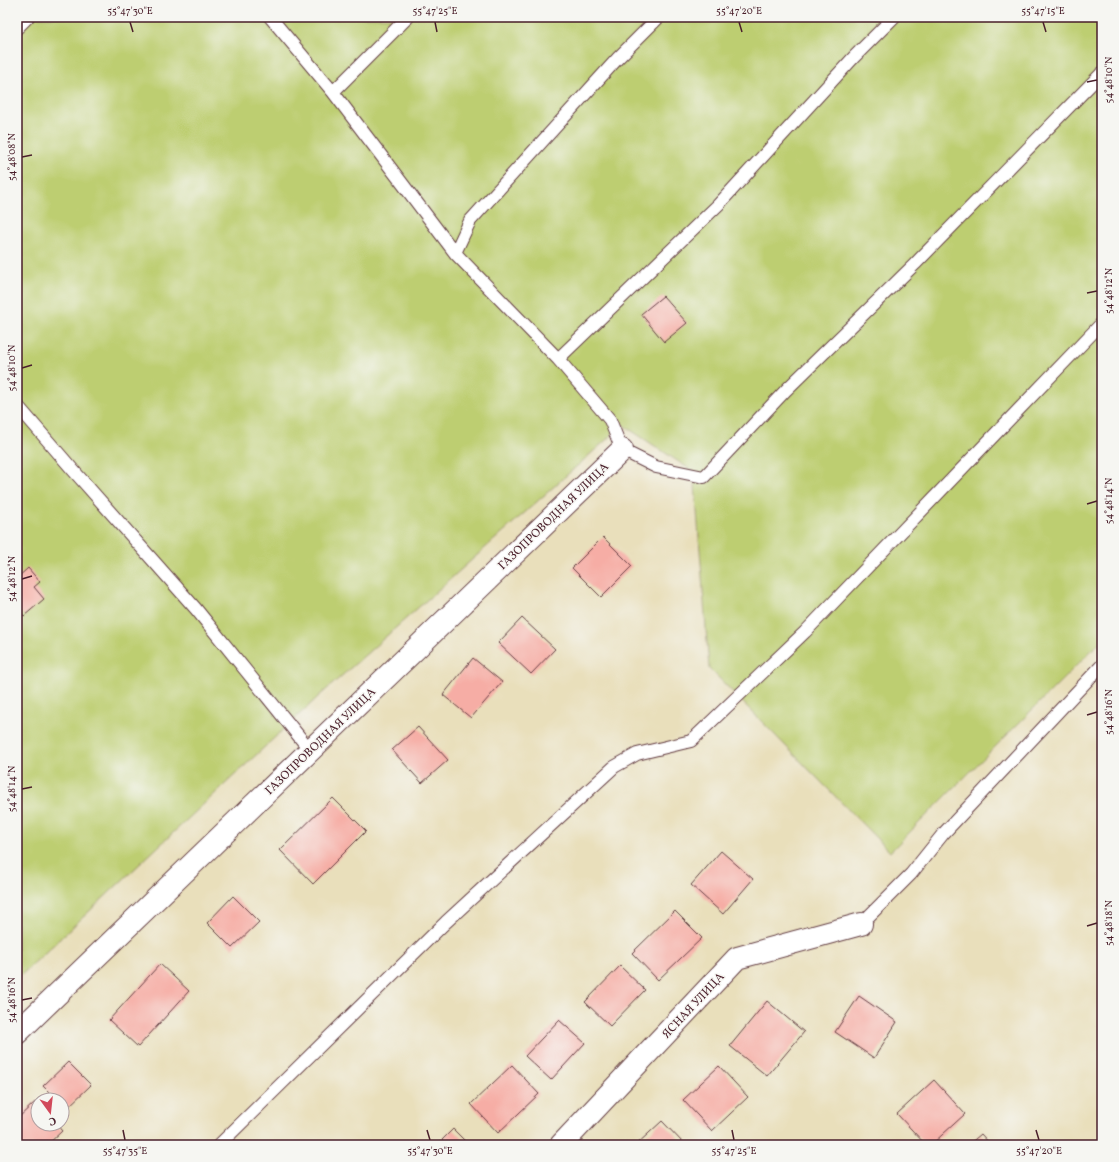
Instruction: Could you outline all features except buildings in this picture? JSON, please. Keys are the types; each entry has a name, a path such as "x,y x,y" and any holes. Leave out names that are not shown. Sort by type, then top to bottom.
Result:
{"street":[{"name":"ГАЗОПРОВОДНАЯ УЛИЦА","path":"17,1033 622,450"},
{"name":"ЯСНАЯ УЛИЦА","path":"561,1145 737,958 861,924"}],"lane":[{"path":"17,28 28,17"},
{"path":"270,17 333,92 455,253 558,359 610,420 622,450 656,467 704,478 786,390 915,264 1102,73"},
{"path":"333,92 408,17"},
{"path":"455,253 470,220 618,58 659,17"},
{"path":"558,359 718,205 854,57 894,17"},
{"path":"219,1145 446,922 614,767 637,754 692,741 805,632 1102,323"},
{"path":"17,405 196,609 310,750"},
{"path":"861,924 911,874 943,834 1102,665"}],"green space":[{"path":"17,17 1102,17 1102,640 890,852 709,668 694,472 623,425 317,698 17,979"}]}
